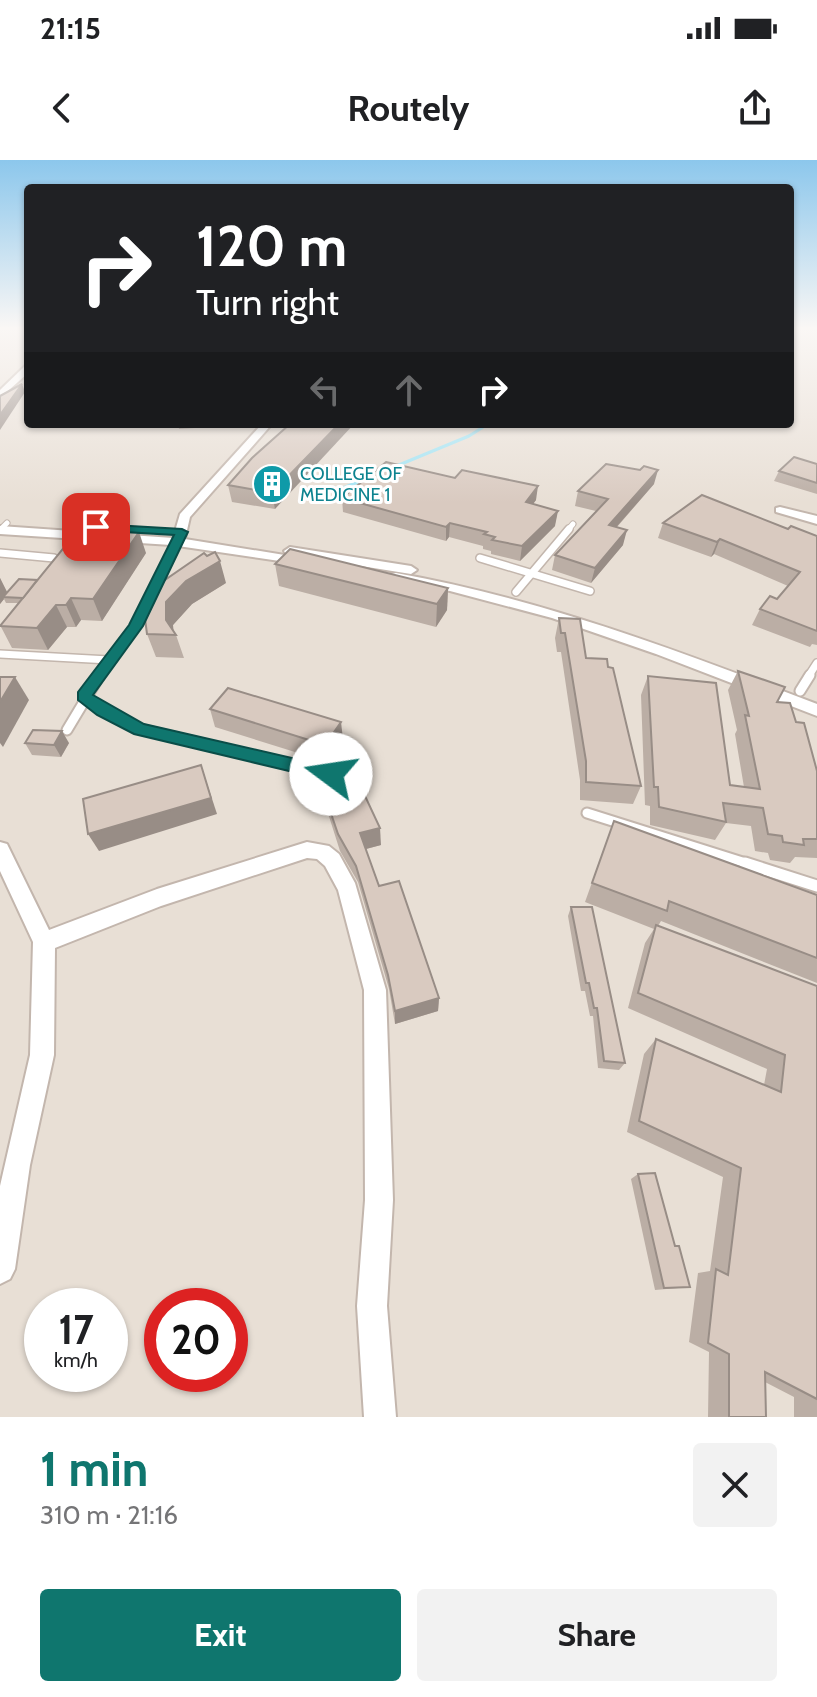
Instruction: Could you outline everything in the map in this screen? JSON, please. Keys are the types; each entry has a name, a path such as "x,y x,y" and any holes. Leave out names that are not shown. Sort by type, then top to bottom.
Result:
{"street":[{"path":"180,537 184,516 263,428"},
{"path":"780,510 817,520"},
{"path":"2,527 180,537 443,575 516,592 542,605 817,710"},
{"path":"180,537 455,586 542,605 817,698"},
{"path":"0,850 44,942 42,1055 17,1165 0,1269"},
{"path":"44,942 157,898 307,850 322,852 332,860 348,889 375,990 379,1200 372,1306 380,1417"}],"lane":[{"path":"516,592 573,524"},
{"path":"67,730 84,696 136,626 159,574 180,537"},
{"path":"0,553 61,561 64,565 55,577"},
{"path":"480,558 590,591"},
{"path":"0,654 109,660"},
{"path":"800,691 817,663"},
{"path":"84,696 103,711 140,729 331,774"},
{"path":"587,813 817,886"}],"shaded area":[{"path":"0,386 24,386 24,428 794,428 794,386 817,386 817,1417 0,1417"}],"building":[{"path":"19,386 21,386 0,415 0,396"},
{"path":"286,428 335,428 272,493 228,485"},
{"path":"794,457 817,464 817,483 779,471"},
{"path":"386,462 455,478 462,470 538,486 526,502 558,511 522,546 492,540 495,537 484,534 487,532 450,523 446,527 342,498"},
{"path":"606,464 658,470 609,525 627,530 595,568 555,555 608,499 578,491"},
{"path":"702,495 788,529 791,526 817,536 817,631 760,609 770,596 777,599 800,572 720,539 717,542 663,523"},
{"path":"79,529 139,532 93,599 71,598 66,605 56,605 37,628 0,626"},
{"path":"290,549 448,588 437,604 275,564"},
{"path":"215,552 220,561 186,581 166,602 166,620 176,635 147,634 144,611 152,589 204,553 207,556"},
{"path":"19,579 37,580 23,598 3,597"},
{"path":"559,618 580,619 586,658 607,659 608,667 613,668 641,786 586,782 586,761 565,633 561,633"},
{"path":"738,671 785,687 777,702 790,703 796,722 804,723 817,771 817,839 803,839 804,845 783,842 782,836 768,834 763,808 723,803 726,822 659,807 658,787 654,787 648,676 716,683 730,785 760,789 745,715 749,716"},
{"path":"0,677 15,677 0,702"},
{"path":"228,688 341,722 325,745 210,709"},
{"path":"33,730 62,731 54,745 25,743"},
{"path":"201,765 211,798 88,834 83,799"},
{"path":"358,781 380,828 360,833 379,886 399,881 439,998 395,1011 388,975 356,866 338,834 323,790"},
{"path":"614,821 817,895 817,958 669,901 667,911 592,883"},
{"path":"571,907 592,907 625,1063 604,1061 597,1008 594,1008 589,983 586,983"},
{"path":"656,925 817,986 817,1399 765,1372 766,1417 729,1417 729,1354 708,1343 716,1269 728,1275 741,1168 639,1121 656,1039 781,1092 785,1055 638,993"},
{"path":"655,1173 690,1287 664,1288 638,1174"}],"waterway":[{"path":"394,467 482,428"},
{"path":"341,489 370,477"}],"place":[{"name":"COLLEGE OF MEDICINE 1","path":"272,484"}],"route":[{"path":"96,527 182,532 136,626 84,696 103,711 140,729 331,774"}]}
